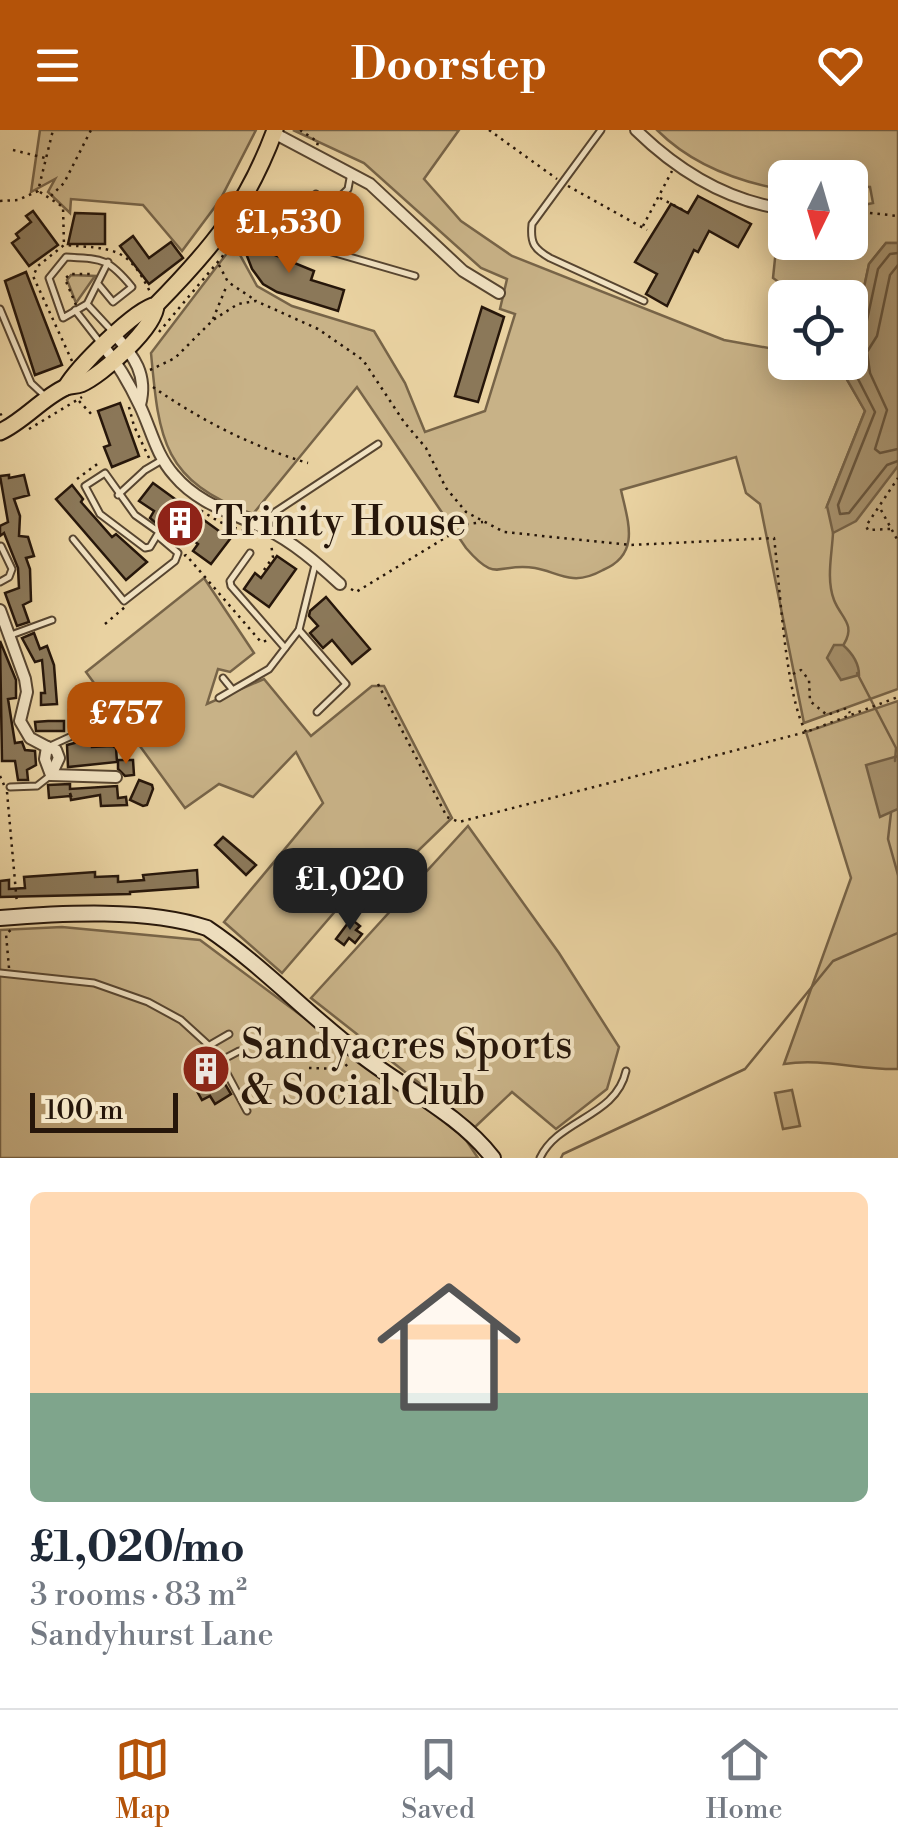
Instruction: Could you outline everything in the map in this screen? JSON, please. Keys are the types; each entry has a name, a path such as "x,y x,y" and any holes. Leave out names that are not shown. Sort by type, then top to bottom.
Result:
{"main road":[{"path":"0,432 66,387 81,384 115,347 147,328 156,314 154,301 230,223 264,162 274,131"}],"street":[{"path":"636,130 676,165 724,192 768,206"},
{"path":"274,131 351,172 392,202 463,271 499,293"},
{"path":"115,347 141,372 143,394 135,405"},
{"path":"115,347 158,462 191,492 220,510 270,531 316,562 340,584"},
{"path":"0,610 5,638 26,681 20,721 30,738 48,747 45,759 50,776 116,778"},
{"path":"0,918 107,914 186,922 207,928 359,1054 464,1125 493,1158"}],"lane":[{"path":"601,130 532,224 532,242 536,250 550,258 644,301"},
{"path":"294,241 348,189 351,172"},
{"path":"330,208 316,194 282,228 294,241 416,276"},
{"path":"99,285 113,302 132,287 108,262 66,257 49,278 64,318 87,304 108,262"},
{"path":"87,304 115,347"},
{"path":"0,309 31,383 49,399"},
{"path":"77,310 115,347"},
{"path":"270,531 275,512 378,444"},
{"path":"118,495 158,462"},
{"path":"105,473 118,495 135,515 160,532 150,547 145,548 100,514 85,486 105,473"},
{"path":"73,540 124,600 175,560 178,553 158,536"},
{"path":"0,582 9,577 12,569 1,546"},
{"path":"250,553 231,586 285,648"},
{"path":"219,698 268,669 300,630 316,562"},
{"path":"5,638 52,620"},
{"path":"300,630 346,684 317,712"},
{"path":"223,678 232,688"},
{"path":"48,747 74,735 72,710"},
{"path":"10,787 37,786 50,776"},
{"path":"0,973 69,978 122,991 181,1020 210,1045 248,1112"},
{"path":"210,1045 229,1034"},
{"path":"220,1062 239,1051"},
{"path":"540,1158 546,1146 610,1103 623,1084 626,1071"}],"path":[{"path":"38,191 54,130"},
{"path":"50,197 64,183 92,130"},
{"path":"300,130 318,142 314,152"},
{"path":"13,150 47,159"},
{"path":"630,220 644,228 676,165"},
{"path":"38,191 63,206 66,257"},
{"path":"0,201 18,200 38,191"},
{"path":"658,198 689,213"},
{"path":"868,213 898,216"},
{"path":"74,367 33,276 38,266 64,246 114,249 124,255 154,301"},
{"path":"218,262 228,282 256,300 318,328 363,360 426,448 446,488 466,512 504,532 631,544 774,538 791,675 806,732"},
{"path":"77,310 65,279 70,274 103,275"},
{"path":"213,320 228,282"},
{"path":"148,370 175,358 213,320 238,304 256,300"},
{"path":"150,385 190,414 284,456 308,462"},
{"path":"29,430 89,393"},
{"path":"77,401 86,405 94,417"},
{"path":"135,405 134,426 158,462"},
{"path":"77,479 100,462"},
{"path":"890,530 868,530 867,524 898,478"},
{"path":"880,508 898,541"},
{"path":"340,584 356,592 468,524 484,522"},
{"path":"264,570 273,557 270,531"},
{"path":"200,572 261,642 275,636"},
{"path":"791,675 802,670 809,680 810,701 827,715 847,708 850,715"},
{"path":"378,684 447,817 459,822 806,732 898,697"},
{"path":"0,776 8,797 18,916 18,924 6,934 10,974"},
{"path":"309,1068 342,1069 359,1054"}],"shaded area":[{"path":"40,130 256,130 220,200 182,251 143,205 71,199 70,213 48,192 55,179 31,192"},
{"path":"293,130 459,130 424,179 461,221 512,256 724,340 768,348 768,380 847,380 865,411 827,506 898,465 898,689 804,723 760,504 746,493 736,457 621,490 629,536 623,555 600,572 577,578 535,568 498,570 485,566 466,548 357,387 253,514 223,501 183,472 163,434 151,353 234,244 257,286 292,306 374,331 405,383 425,432 485,411 515,314 500,309 507,279 481,268 364,163"},
{"path":"657,130 898,130 898,243 886,243 869,264 866,280 776,280 775,260 868,260 868,204 873,203 868,187 868,160 768,160 768,186 716,170"},
{"path":"71,275 95,276 76,303 67,280"},
{"path":"204,578 254,653 230,672 218,669 207,704 264,679 311,736 372,686 384,686 452,818 386,882 369,872 282,973 224,922 323,803 296,752 253,797 219,784 185,808 86,672"},
{"path":"898,701 898,1069 813,1062 784,1064 851,878 806,732"},
{"path":"468,826 559,953 619,1047 607,1089 556,1129 512,1092 475,1127 311,998"},
{"path":"62,927 200,940 464,1137 478,1158 0,1158 0,930"},
{"path":"792,1090 800,1126 783,1129 775,1093"}],"water":[{"path":"886,243 898,243 898,466 856,521 833,533 827,506 865,411 847,380 868,380 866,280 869,264"},
{"path":"834,645 843,645 849,651 859,675 841,680 827,658"},
{"path":"898,756 898,809 880,817 866,765"}],"building":[{"path":"698,196 751,224 738,247 709,231 698,252 694,250 667,306 646,294 657,274 635,262 671,204 688,213"},
{"path":"33,211 58,245 29,266 12,243 19,238 16,234 31,222 26,216"},
{"path":"75,213 105,214 105,244 68,244"},
{"path":"266,233 275,255 314,271 311,280 344,290 338,311 263,284 242,243"},
{"path":"133,236 149,258 171,242 183,258 149,284 120,246"},
{"path":"26,272 62,365 35,375 5,281"},
{"path":"482,307 504,317 478,402 455,396"},
{"path":"120,403 139,456 112,467 104,447 110,445 98,411"},
{"path":"24,475 29,495 14,499 20,516 19,536 28,537 34,556 26,558 31,601 23,605 29,622 17,626 5,593 19,588 18,568 4,533 0,536 0,526 8,522 0,476"},
{"name":"Trinity House","path":"153,483 230,539 211,564 193,551 198,544 174,526 168,534 150,518 154,511 139,501"},
{"path":"72,485 83,499 81,502 112,537 116,534 147,562 126,580 56,499"},
{"path":"277,556 296,569 269,607 244,589 255,573 261,578"},
{"path":"326,597 370,649 352,664 332,640 323,648 310,633 318,626 309,616 310,611"},
{"path":"34,633 40,649 47,646 54,665 57,704 41,705 41,693 45,693 42,660 35,662 22,638"},
{"path":"0,641 16,680 16,698 8,699 15,743 22,742 25,750 35,751 36,765 27,770 28,780 18,780 15,761 2,761"},
{"path":"64,721 64,731 36,731 35,722"},
{"path":"90,721 92,747 116,748 117,762 68,767 67,745 82,741 80,722"},
{"path":"118,760 133,760 134,775 125,776 118,769"},
{"path":"139,780 153,789 143,806 130,800"},
{"path":"70,784 70,789 117,786 118,798 126,797 127,805 101,806 100,795 71,800 70,796 49,798 48,785"},
{"path":"223,837 256,865 246,875 215,845"},
{"path":"197,870 198,887 130,894 0,897 0,881 9,880 9,889 25,888 24,877 95,872 95,877 118,876 118,882 144,880 143,875"},
{"path":"351,919 360,926 356,930 362,934 355,943 349,938 344,945 336,939"},
{"name":"Sandyacres Sports & Social Club","path":"204,1049 231,1094 215,1104 210,1096 202,1100 193,1084 200,1080 187,1059"}],"waterway":[{"path":"833,533 830,584 848,626 844,644"},
{"path":"857,673 896,748 895,761"},
{"path":"891,813 888,839 898,875"},
{"path":"561,1158 745,1069 833,961 898,933"}],"place":[{"name":"Trinity House","path":"180,523"},
{"name":"Sandyacres Sports & Social Club","path":"206,1069"}]}
